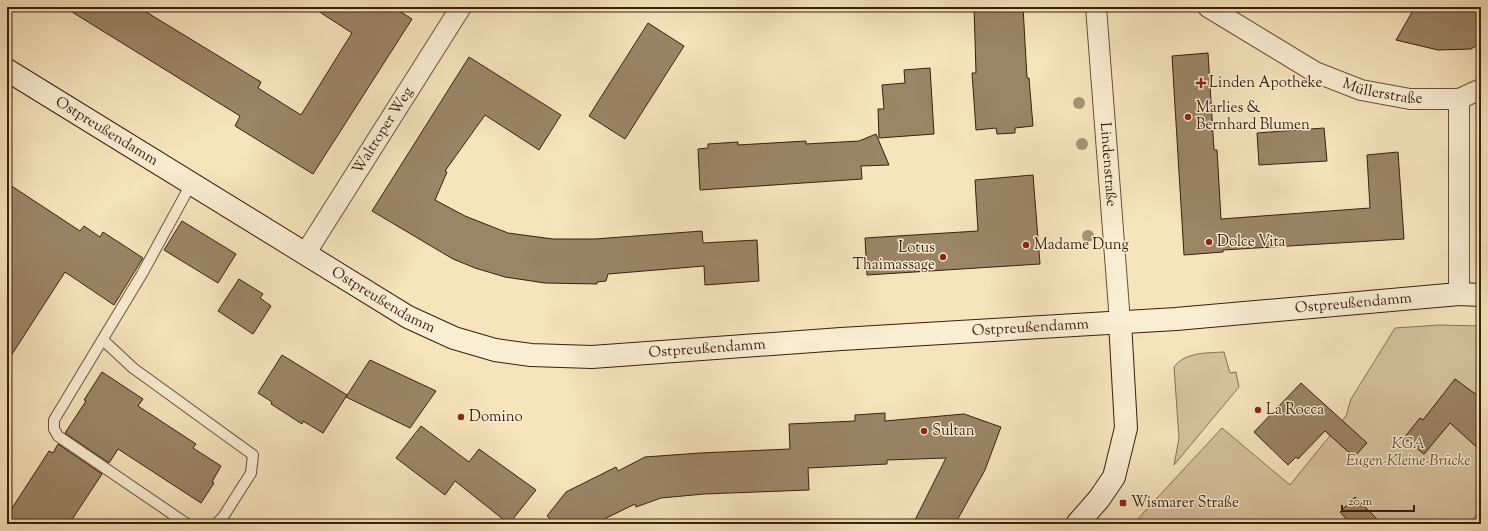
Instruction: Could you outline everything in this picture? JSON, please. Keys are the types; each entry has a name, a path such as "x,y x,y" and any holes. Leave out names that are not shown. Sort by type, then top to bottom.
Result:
{"main road":[{"name":"Ostpreußendamm","path":"7,70 408,317 454,338 495,350 531,355 592,357 833,339 1120,322 1459,294 1481,295"},
{"path":"1077,524 1099,499 1114,477 1126,428 1120,322"}],"street":[{"name":"Waltroper Weg","path":"305,254 461,7"},
{"name":"Lindenstraße","path":"1096,7 1120,322"},
{"name":"Müllerstraße","path":"1208,7 1315,72 1361,90 1410,99 1459,99 1481,89"},
{"path":"1459,99 1459,294"}],"lane":[{"path":"188,524 58,436 54,429 54,420 142,274 191,184"},
{"path":"103,340 133,368 253,455 251,473 223,517 216,524"}],"green space":[{"name":"KGA Eugen-Kleine-Brücke","path":"1439,325 1481,326 1481,510 1469,524 1133,524 1222,428 1290,485 1346,416 1351,399 1395,328"},
{"path":"1224,352 1230,373 1236,372 1239,387 1174,465 1179,438 1174,367 1184,358 1190,356 1204,353"}],"building":[{"path":"64,7 138,7 261,82 258,88 301,115 352,33 312,7 393,7 412,19 313,174 235,126 240,116"},
{"path":"974,7 1023,7 1027,78 1029,78 1033,126 1015,128 1015,133 997,134 996,128 976,130 972,73 976,73"},
{"path":"1415,7 1481,7 1481,43 1471,49 1438,50 1396,40"},
{"path":"648,23 684,46 625,139 589,116"},
{"path":"1208,53 1214,150 1217,150 1221,219 1370,208 1367,155 1398,152 1404,239 1223,250 1223,252 1184,255 1172,56"},
{"path":"469,57 561,115 539,150 485,115 445,171 447,172 435,200 465,216 508,233 553,239 595,239 702,231 703,243 757,240 759,281 705,285 704,266 608,274 606,281 597,282 597,284 545,283 505,277 475,268 453,259 372,211"},
{"path":"930,68 934,134 879,138 878,109 884,109 882,85 905,83 904,70"},
{"path":"1324,128 1327,161 1259,165 1257,133"},
{"path":"876,134 889,165 861,166 862,179 700,190 698,149 708,148 708,144 738,142 738,145 806,141 806,144 859,141"},
{"path":"1033,175 1040,264 867,275 865,238 978,231 975,180"},
{"path":"7,183 80,231 84,226 100,237 103,232 143,258 114,305 65,272 7,362"},
{"path":"182,221 236,254 218,283 164,250"},
{"path":"239,279 263,294 260,298 271,306 253,334 218,311"},
{"path":"282,355 347,395 323,433 303,421 302,424 271,404 272,402 258,393"},
{"path":"370,360 436,391 410,428 346,397"},
{"path":"102,372 143,399 138,406 196,444 193,448 221,466 212,482 214,483 201,503 118,449 109,463 65,433 86,401 84,400"},
{"path":"1455,379 1481,398 1481,451 1450,423 1424,454 1404,438 1420,418 1423,420"},
{"path":"1301,383 1367,443 1354,457 1325,431 1298,459 1296,457 1288,465 1254,432"},
{"path":"885,413 885,421 964,414 1001,427 985,470 955,524 913,524 946,458 887,460 887,464 808,468 809,490 704,494 661,498 636,507 635,504 594,524 557,524 547,516 566,492 616,467 618,471 645,457 790,449 789,424 855,421 855,415"},
{"path":"421,426 469,462 479,449 536,490 509,524 455,481 445,495 396,458"},
{"path":"58,444 102,474 69,524 7,524 7,516 49,451 53,453"},
{"path":"1355,497 1382,524 1351,524 1340,512"}],"place":[{"name":"Linden Apotheke","path":"1201,83"},
{"name":"Marlies & Bernhard Blumen","path":"1188,117"},
{"name":"Dolce Vita","path":"1209,242"},
{"name":"Madame Dung","path":"1026,245"},
{"name":"Lotus Thaimassage","path":"943,257"},
{"name":"La Rocca","path":"1258,410"},
{"name":"Domino","path":"461,417"},
{"name":"Sultan","path":"924,431"},
{"name":"Wismarer Straße","path":"1123,503"}]}
